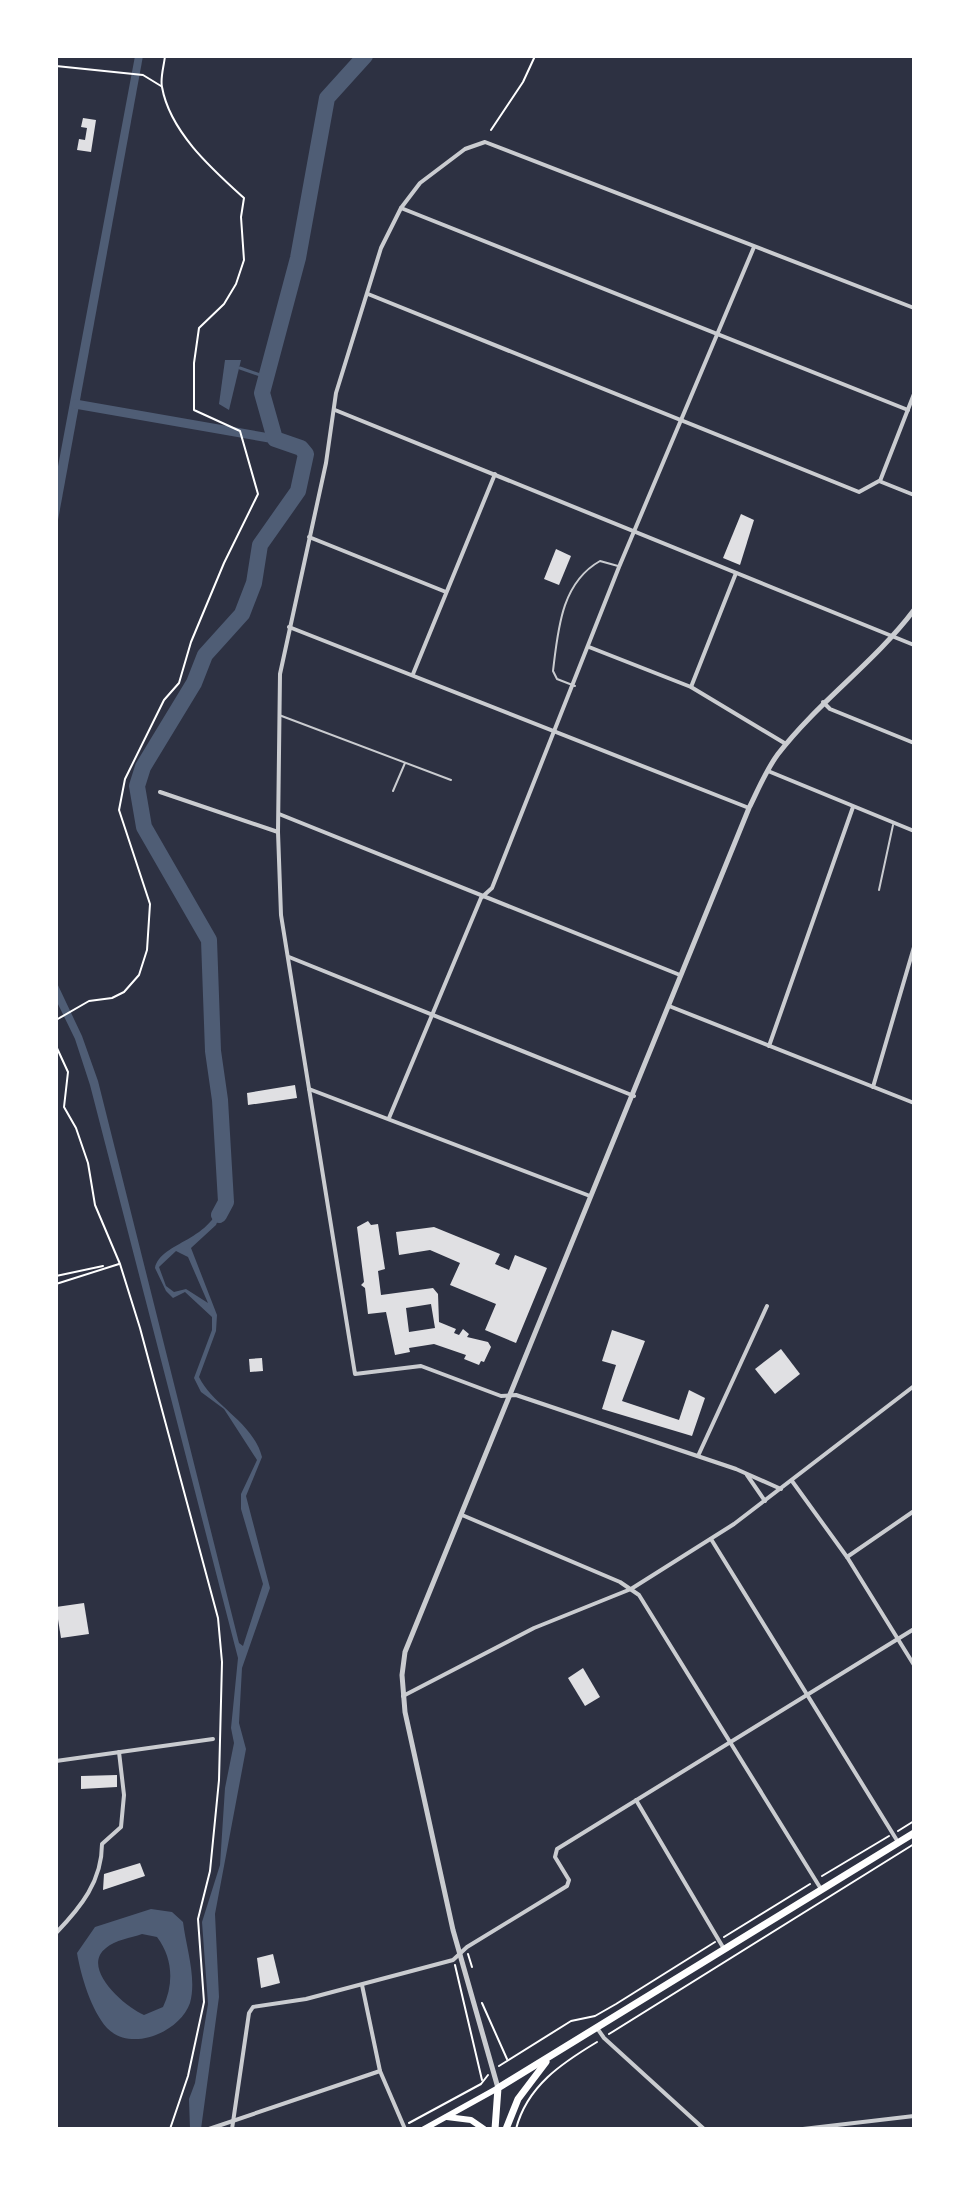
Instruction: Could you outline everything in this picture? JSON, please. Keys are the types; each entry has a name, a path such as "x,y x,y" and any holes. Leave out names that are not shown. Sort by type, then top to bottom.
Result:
{"main road":[{"path":"424,2129 553,2055 914,1833"},
{"path":"506,2129 525,2087 553,2055"},
{"path":"495,2129 498,2088"},
{"path":"447,2117 471,2120 484,2129"}],"street":[{"path":"781,1489 698,1456 511,1394 501,1396 421,1366 355,1374 280,898 278,714 289,627 336,393 381,248 401,208 420,183 446,162 485,142 914,308"},
{"path":"401,208 908,410"},
{"path":"389,1118 485,894 493,887 575,686 619,567 754,247"},
{"path":"367,294 859,492 879,481 914,394"},
{"path":"335,410 914,645"},
{"path":"413,674 495,474"},
{"path":"879,481 914,495"},
{"path":"309,537 446,592"},
{"path":"691,687 736,573"},
{"path":"498,2088 460,1953 403,1696 402,1670 409,1642 749,808 768,770 786,744 823,702 894,637 914,610"},
{"path":"289,627 749,808"},
{"path":"589,647 691,687 786,744"},
{"path":"823,702 830,709 914,743"},
{"path":"768,770 914,831"},
{"path":"160,792 278,832"},
{"path":"769,1047 853,807"},
{"path":"279,814 485,894 682,976"},
{"path":"873,1087 914,947"},
{"path":"289,957 634,1096"},
{"path":"669,1006 914,1103"},
{"path":"309,1089 590,1196"},
{"path":"698,1456 767,1306"},
{"path":"403,1696 522,1633 631,1589 765,1501 914,1386"},
{"path":"745,1473 765,1501"},
{"path":"792,1481 847,1557 914,1665"},
{"path":"847,1557 914,1511"},
{"path":"462,1515 639,1595 821,1889"},
{"path":"711,1539 898,1842"},
{"path":"232,2129 249,2013 253,2007 362,1985 453,1960 567,1886 569,1880 555,1857 557,1849 914,1629"},
{"path":"56,1761 213,1739"},
{"path":"56,1933 87,1897 99,1873 102,1844 121,1827 124,1795 119,1752"},
{"path":"636,1799 724,1949"},
{"path":"362,1985 380,2071 404,2127"},
{"path":"597,2028 604,2038 704,2129"},
{"path":"209,2129 380,2071"},
{"path":"803,2129 914,2116"}],"lane":[{"path":"575,686 557,679 553,671 567,595 586,568 600,561 619,567"},
{"path":"278,714 451,780"},
{"path":"393,791 405,762"},
{"path":"879,890 894,823"}],"path":[{"path":"56,1020 77,1007 112,998 134,984 147,950 150,904 119,810 125,779 164,700 179,683 191,642 224,563 258,494 240,431 194,410 194,363 199,328 224,304 236,284 244,260 241,217 244,198 196,150 175,121 162,86 165,56"},
{"path":"491,130 523,82 535,56"},
{"path":"56,66 143,75 162,86"},
{"path":"56,1046 68,1072 64,1107 76,1128 88,1163 95,1205 120,1264 161,1400 218,1618 222,1662 215,1839 198,1919 204,2002 188,2076 170,2129"},
{"path":"56,1276 120,1264"},
{"path":"56,1284 120,1264"},
{"path":"480,2001 508,2060 571,2021 595,2016 616,2004 914,1821"},
{"path":"516,2129 527,2104 552,2072 914,1844"},
{"path":"404,2127 483,2081 453,1960"},
{"path":"456,2129 469,2129"}],"water":[{"path":"135,56 143,56 56,531 56,477"},
{"path":"225,360 241,360 229,410 219,404"},
{"path":"56,981 82,1036 98,1081 239,1643 243,1646 263,1584 241,1509 241,1494 257,1460 224,1409 201,1392 194,1378 212,1330 212,1317 185,1292 173,1298 166,1291 155,1268 167,1252 209,1223 218,1211 223,1196 228,1195 216,1225 191,1248 217,1315 216,1331 199,1377 213,1397 250,1434 262,1457 246,1496 270,1588 242,1668 239,1723 246,1749 215,1914 219,1997 201,2129 190,2129 189,2099 195,2083 208,2004 202,1922 220,1865 225,1788 234,1743 231,1728 238,1658 90,1085 75,1039 56,1000","holes":["176,1251 188,1257 208,1303 186,1289 174,1292 166,1286 159,1267"]},
{"path":"151,1909 172,1912 183,1922 192,1973 192,1993 185,2013 176,2023 154,2036 141,2039 129,2039 107,2028 88,1992 77,1953 95,1927","holes":["142,1934 157,1937 169,1962 169,1989 163,2007 144,2015 126,2004 108,1986 98,1966 99,1956 110,1945 123,1940"]}],"building":[{"path":"83,118 96,120 91,152 77,150 79,139 85,140 87,128 81,127"},
{"path":"741,514 754,520 740,565 723,558"},
{"path":"556,549 571,556 559,585 544,579"},
{"path":"295,1085 297,1098 248,1105 247,1093"},
{"path":"368,1221 371,1225 378,1224 385,1269 378,1271 381,1295 433,1288 438,1294 439,1322 456,1329 454,1333 459,1335 463,1329 469,1334 467,1337 488,1342 491,1347 484,1362 481,1361 479,1365 464,1359 466,1355 434,1344 409,1348 410,1352 395,1355 386,1312 368,1314 365,1288 361,1285 364,1282 357,1227","holes":["431,1304 435,1328 409,1332 406,1308"]},
{"path":"434,1227 500,1254 495,1264 509,1270 515,1255 547,1268 516,1343 485,1330 496,1304 450,1285 460,1263 430,1250 399,1255 396,1232"},
{"path":"612,1330 645,1341 622,1401 679,1420 689,1390 705,1398 692,1436 602,1409 616,1365 602,1361"},
{"path":"781,1349 800,1374 775,1394 755,1369"},
{"path":"262,1358 263,1371 250,1372 249,1359"},
{"path":"84,1603 89,1634 61,1638 56,1607"},
{"path":"583,1668 600,1697 585,1706 568,1678"},
{"path":"117,1775 117,1787 81,1789 81,1776"},
{"path":"140,1863 145,1876 103,1890 104,1874"},
{"path":"273,1954 280,1983 261,1988 257,1958"}],"waterway":[{"path":"219,1215 226,1202 220,1100 213,1051 209,940 144,827 137,786 143,767 194,683 205,655 242,614 254,583 260,545 298,491 306,454 301,448 275,439 262,393 298,258 327,98 365,56"},
{"path":"240,368 266,377"},
{"path":"75,404 275,439"}]}
